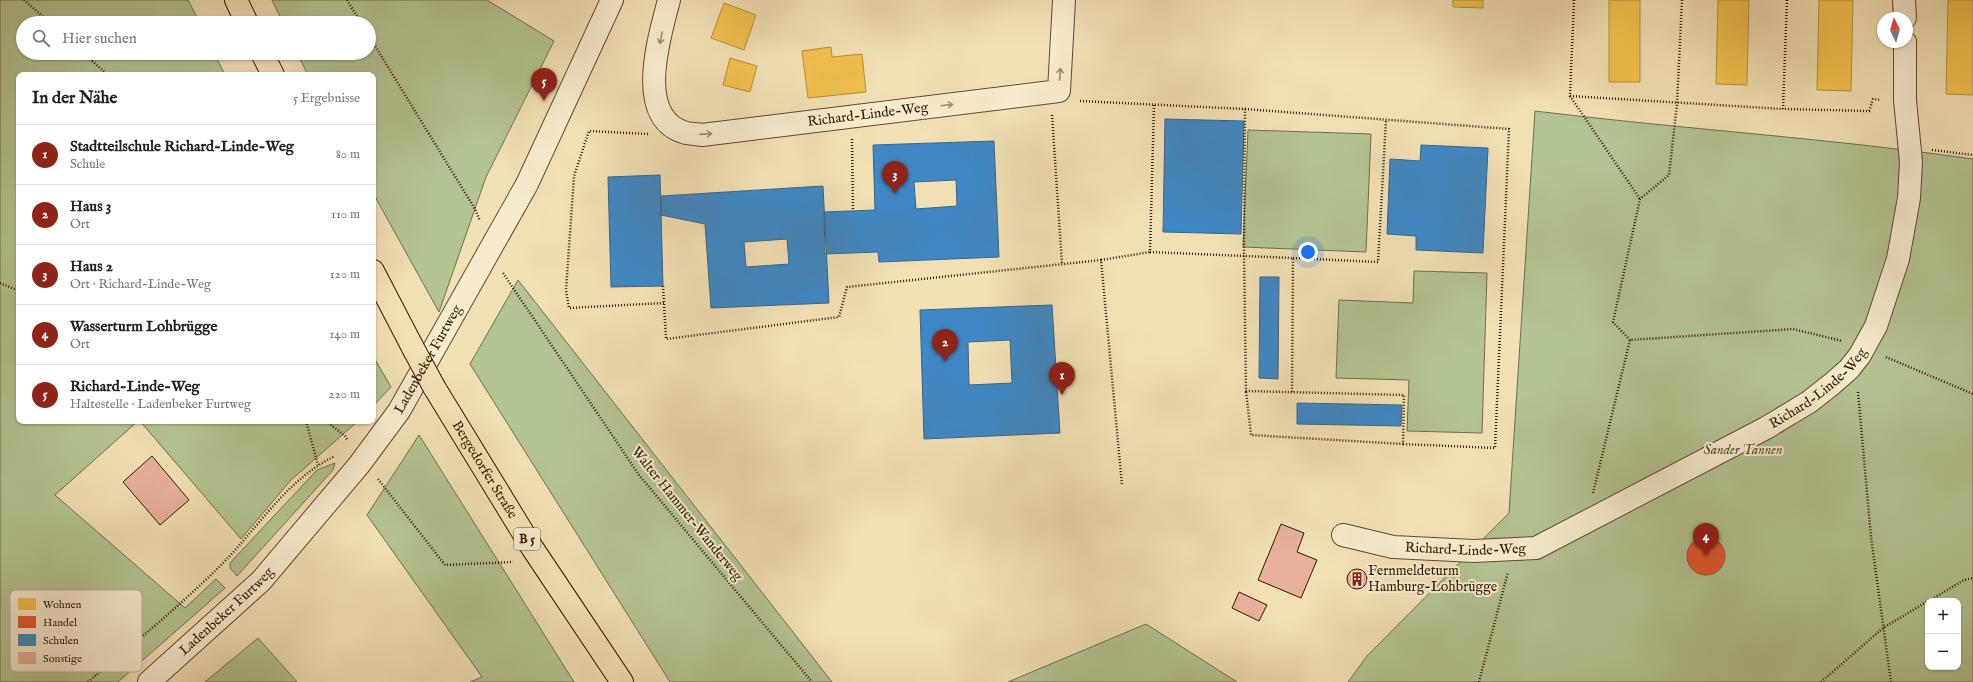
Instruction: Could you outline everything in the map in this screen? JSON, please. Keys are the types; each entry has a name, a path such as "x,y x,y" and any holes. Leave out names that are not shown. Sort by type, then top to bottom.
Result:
{"main road":[{"path":"236,0 244,16"},
{"path":"265,60 271,72"},
{"name":"Bergedorfer Straße","path":"376,277 434,387 533,549 622,682"}],"street":[{"name":"Ladenbeker Furtweg","path":"149,682 261,581 362,460 399,411 419,357 443,332 527,184 612,0"},
{"path":"669,0 657,56 654,87 658,106 662,114 678,130"},
{"name":"Richard-Linde-Weg","path":"678,130 702,135 1059,91 1064,0"},
{"path":"1904,0 1904,12"},
{"name":"Richard-Linde-Weg","path":"1343,535 1394,547 1474,551 1536,548 1585,524 1766,428 1809,402 1848,369 1864,347 1876,326 1898,259 1909,198 1910,148 1905,100 1905,48"}],"path":[{"path":"24,0 42,16"},
{"path":"347,0 357,16"},
{"path":"1574,0 1570,96 1640,199"},
{"path":"1630,340 1613,322 1640,199 1669,175 1677,104 1682,0"},
{"path":"1783,109 1787,0"},
{"path":"376,47 475,209"},
{"path":"91,60 105,72"},
{"path":"1570,96 1677,104 1870,111 1873,99 1905,100"},
{"path":"1074,101 1245,109 1510,129 1495,448 1251,435 1246,390 1244,256 1245,109"},
{"path":"1150,252 1154,105"},
{"path":"1051,108 1062,264"},
{"path":"850,117 853,211"},
{"path":"663,286 666,338 839,317 847,287 1101,260 1150,252 1378,262 1386,120"},
{"path":"664,303 569,308 566,290 574,176 589,131 656,134 678,130"},
{"path":"1910,148 1973,155"},
{"path":"1292,392 1293,258"},
{"path":"1101,260 1122,486"},
{"name":"Walter Hammer-Wanderweg","path":"502,271 639,475 812,682"},
{"path":"0,283 16,290"},
{"path":"1630,340 1792,329 1864,347 1973,394"},
{"path":"1585,524 1630,340"},
{"path":"1848,369 1857,381 1871,537 1891,682"},
{"path":"1246,390 1404,395 1403,444"},
{"path":"307,424 318,465"},
{"path":"142,635 220,566 288,491 318,465 341,453"},
{"path":"376,475 445,565 519,561 533,549"},
{"path":"1479,682 1508,572 1536,548"},
{"path":"1933,598 1964,580 1973,578"},
{"path":"1820,682 1883,628 1925,603"},
{"path":"88,682 99,672"}],"green space":[{"path":"0,0 188,0 196,16 16,16 16,60 218,60 224,72 16,72 16,424 135,424 55,495 185,608 216,579 225,588 142,661 142,590 10,590 10,672 129,672 118,682 0,682"},
{"path":"272,0 487,0 554,41 486,177 439,312 376,198 376,72 306,72 300,60 376,60 376,16 280,16"},
{"name":"Sander Tannen","path":"1535,111 1864,145 1973,159 1973,682 1348,682 1367,656 1509,513"},
{"path":"1248,130 1371,134 1366,252 1243,247"},
{"path":"1414,271 1487,273 1482,433 1407,431 1409,380 1336,378 1339,300 1413,303"},
{"path":"518,280 832,682 670,682 470,364"},
{"path":"376,361 391,387 376,403"},
{"path":"143,424 355,424 291,480 241,539"},
{"path":"419,435 574,682 470,682 482,677 367,515"},
{"path":"335,463 333,470 237,576 230,568 230,563 317,470"},
{"path":"1146,624 1237,682 1008,682"},
{"path":"258,638 297,682 205,682"}],"building: Wohnen":[{"path":"1453,0 1483,0 1483,8 1453,7"},
{"path":"1609,0 1640,0 1640,82 1609,82"},
{"path":"1718,0 1749,0 1747,85 1716,84"},
{"path":"1819,0 1853,0 1851,91 1817,90"},
{"path":"1948,0 1973,0 1973,95 1946,94"},
{"path":"724,3 756,15 744,50 711,38"},
{"path":"831,47 832,57 862,54 866,92 808,98 802,51"},
{"path":"730,58 757,66 750,92 723,85"}],"building: Handel":[{"path":"1706,537 1716,540 1722,546 1725,556 1722,566 1716,572 1706,575 1696,572 1690,566 1687,556 1690,546 1696,540"}],"building: Schulen":[{"path":"1165,119 1244,121 1241,234 1163,232"},
{"path":"994,141 999,257 879,262 878,252 825,254 824,212 875,210 873,145","holes":["956,180 957,206 916,209 914,182"]},
{"path":"1421,145 1488,148 1483,253 1416,250 1416,236 1387,234 1390,159 1420,161"},
{"path":"660,175 663,286 611,287 608,177"},
{"path":"823,186 829,303 711,308 705,224 661,215 661,196","holes":["787,239 789,264 746,267 744,242"]},
{"path":"1260,277 1279,277 1278,379 1259,378"},
{"path":"1052,305 1060,433 924,439 920,310","holes":["1010,340 1012,383 969,385 968,342"]},
{"path":"1297,403 1402,405 1401,426 1297,424"}],"building: Sonstige":[{"path":"152,456 189,500 160,525 123,482"},
{"path":"1281,524 1304,533 1297,552 1317,560 1301,598 1258,580"},
{"name":"Fernmeldeturm Hamburg-Lohbrügge","path":"1353,569 1361,569 1367,575 1367,583 1361,589 1353,589 1347,583 1347,575"},
{"path":"1239,592 1267,605 1259,621 1232,608"}],"place":[{"name":"Richard-Linde-Weg","path":"544,101"},
{"name":"Haus 2","path":"895,194"},
{"name":"Haus 3","path":"945,362"},
{"name":"Stadtteilschule Richard-Linde-Weg","path":"1062,395"},
{"name":"Wasserturm Lohbrügge","path":"1706,556"},
{"name":"Fernmeldeturm Hamburg-Lohbrügge","path":"1357,579"}]}
